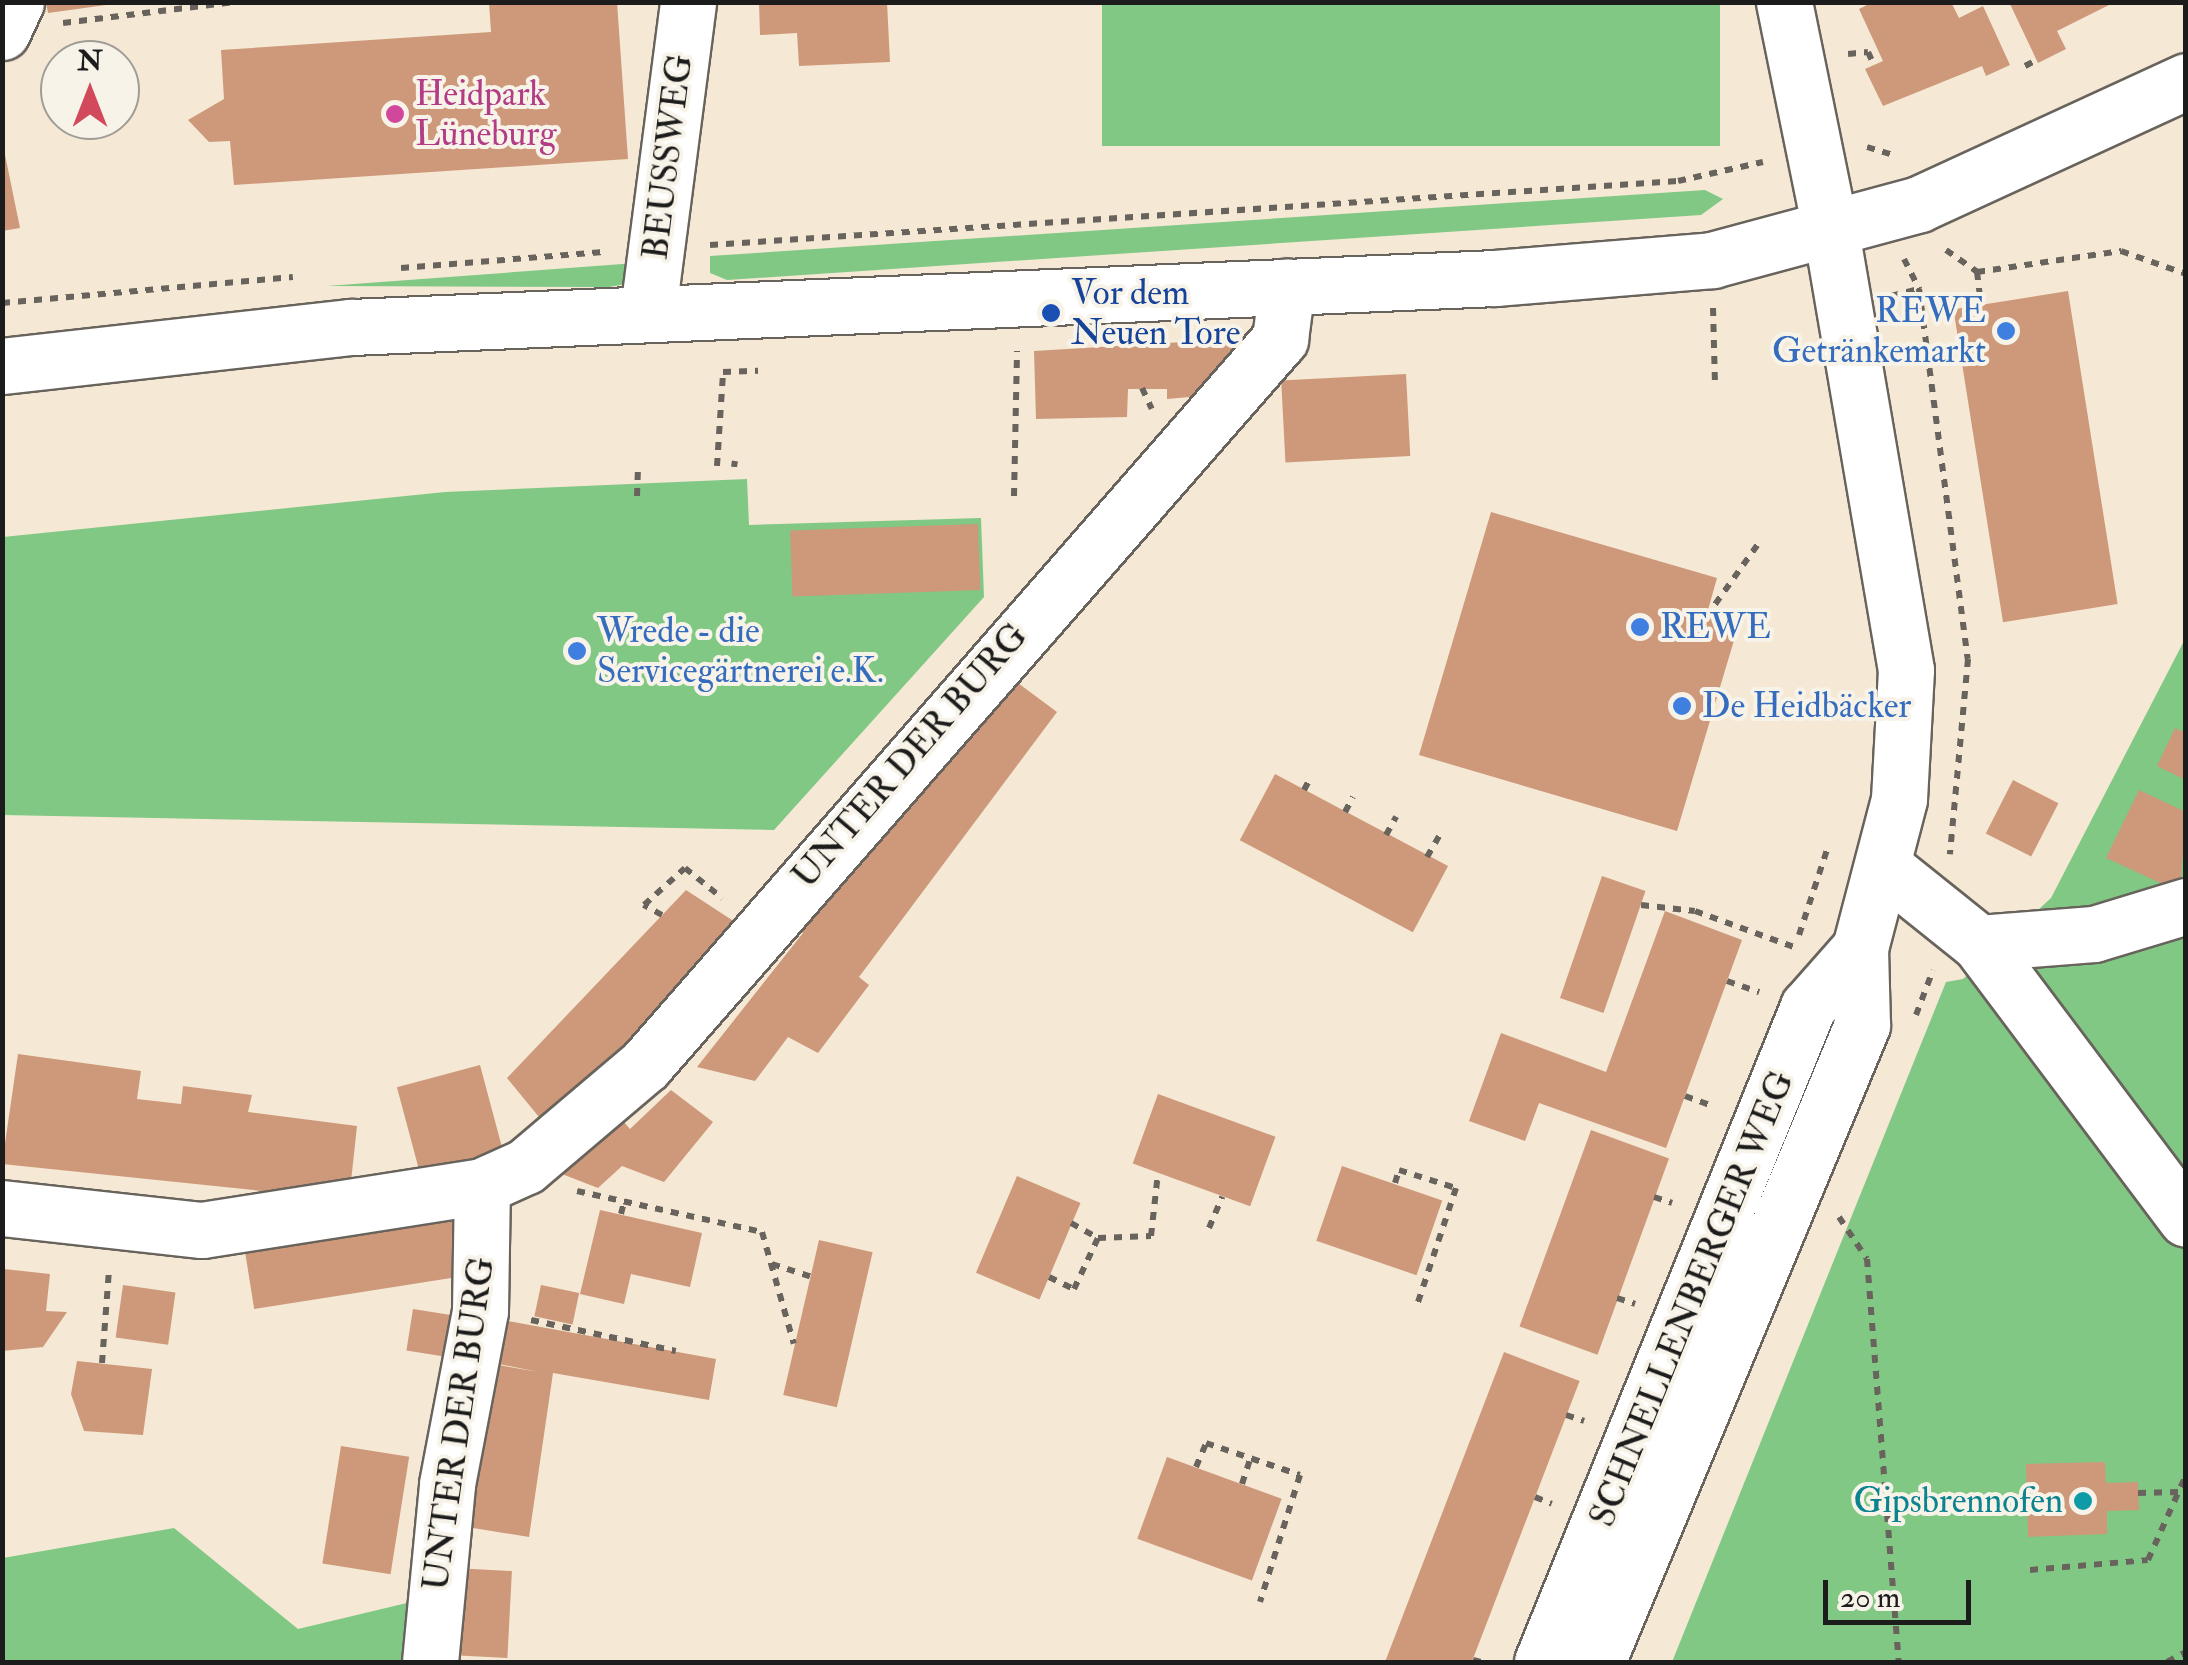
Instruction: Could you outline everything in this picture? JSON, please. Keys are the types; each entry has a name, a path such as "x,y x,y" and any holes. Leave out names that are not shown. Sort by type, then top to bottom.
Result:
{"main road":[{"name":"BEUSSWEG","path":"648,311 688,2"},
{"name":"SCHNELLENBERGER WEG","path":"1597,1662 1862,1025 1860,948 1899,799 1904,654 1832,232 1784,2"},
{"path":"2,366 133,345 648,311 1287,286 1712,260 1832,232 1919,204 2186,81"},
{"name":"UNTER DER BURG","path":"2,1208 112,1227 279,1222 504,1176 620,1090 761,930 1280,339 1287,286"},
{"path":"1884,867 1979,943 2186,1219"},
{"path":"1979,943 2094,934 2186,906"},
{"name":"SCHNELLENBERGER WEG","path":"1542,1662 1808,1006 1860,948"},
{"name":"UNTER DER BURG","path":"430,1662 447,1484 504,1176"}],"path":[{"path":"8,22 235,2"},
{"path":"1835,56 1868,52 1874,65"},
{"path":"2025,66 2037,60"},
{"path":"385,270 656,248 1678,182 1765,162"},
{"path":"1945,249 1977,272 2122,251 2186,274"},
{"path":"1712,260 1714,382"},
{"path":"1977,272 1981,304"},
{"path":"2,303 308,276"},
{"path":"1014,496 1018,295"},
{"path":"718,466 723,372 758,372"},
{"path":"637,496 638,464"},
{"path":"1706,617 1758,544"},
{"path":"1304,790 1310,778"},
{"path":"1345,812 1353,797"},
{"path":"1386,834 1396,816"},
{"path":"1428,856 1439,836"},
{"path":"1788,964 1832,836"},
{"path":"662,915 644,905 685,868 761,930"},
{"path":"1641,906 1696,911 1795,948"},
{"path":"1727,981 1775,997"},
{"path":"1685,1096 1728,1112"},
{"path":"1395,1184 1399,1170 1456,1188 1416,1308"},
{"path":"1072,1224 1098,1238 1151,1236 1158,1173"},
{"path":"504,1176 762,1232 794,1344"},
{"path":"1209,1228 1222,1196"},
{"path":"621,1214 624,1202"},
{"path":"1838,1216 1867,1259 1900,1662"},
{"path":"102,1363 112,1227"},
{"path":"1049,1277 1074,1289 1098,1238"},
{"path":"771,1264 810,1276"},
{"path":"480,1312 676,1352"},
{"path":"1196,1467 1206,1443 1300,1474 1260,1602"},
{"path":"1242,1484 1251,1458"},
{"path":"2030,1570 2148,1560 2186,1475"},
{"path":"2138,1493 2178,1492"},
{"path":"2167,1662 2186,1652"}],"green space":[{"path":"1102,3 1720,3 1720,146 1102,146"},
{"path":"1705,190 1723,199 1701,215 727,280 710,273 710,256"},
{"path":"636,263 631,283 609,287 327,286"},
{"path":"747,479 749,525 981,518 984,597 774,830 3,815 3,537 445,492"},
{"path":"2185,639 2185,1662 1672,1662 1946,982 1963,979 2051,898"},
{"path":"174,1528 298,1629 411,1602 408,1662 3,1662 3,1558"}],"building":[{"path":"46,2 106,2 106,5 48,13"},
{"path":"489,2 617,2 628,159 234,185 230,141 209,142 188,120 224,99 221,50 491,32"},
{"path":"759,2 887,2 890,62 799,66 797,33 760,35"},
{"path":"1873,2 1951,2 1959,18 1983,6 2010,65 1986,76 1982,66 1883,106 1865,69 1883,61 1859,9"},
{"path":"2009,2 2115,2 2057,31 2066,49 2038,63"},
{"path":"2,140 20,228 2,231"},
{"path":"2068,291 2118,604 2003,622 1953,309"},
{"path":"1233,339 1235,366 1212,395 1167,399 1167,389 1128,389 1127,417 1036,419 1034,351"},
{"path":"1406,374 1410,456 1285,462 1281,381"},
{"path":"1491,512 1717,578 1706,617 1738,627 1677,831 1419,755"},
{"path":"978,524 980,590 792,597 790,531"},
{"path":"998,668 1057,712 859,977 869,985 818,1053 788,1037 755,1081 697,1067 803,933 782,916"},
{"path":"2175,728 2186,733 2186,780 2157,766"},
{"path":"1275,774 1448,866 1413,932 1240,840"},
{"path":"2013,780 2058,803 2031,857 1986,833"},
{"path":"2139,790 2186,812 2180,892 2106,858"},
{"path":"1602,876 1645,891 1603,1013 1560,998"},
{"path":"686,890 738,924 632,1051 548,1128 507,1078"},
{"path":"1665,911 1742,940 1666,1148 1539,1103 1525,1141 1469,1121 1501,1033 1606,1072"},
{"path":"18,1054 141,1071 137,1099 181,1104 183,1086 252,1095 248,1112 357,1126 349,1200 2,1164"},
{"path":"480,1065 506,1161 423,1183 397,1087"},
{"path":"671,1090 713,1122 664,1182 622,1166 598,1188 549,1169 614,1111 630,1129"},
{"path":"1158,1094 1275,1137 1250,1206 1133,1164"},
{"path":"1591,1130 1669,1158 1598,1355 1520,1326"},
{"path":"1342,1166 1442,1201 1417,1275 1316,1241"},
{"path":"1017,1176 1081,1203 1039,1300 976,1273"},
{"path":"458,1209 468,1275 254,1309 244,1243"},
{"path":"600,1210 702,1233 690,1287 631,1274 624,1304 580,1294"},
{"path":"819,1240 873,1252 837,1407 783,1395"},
{"path":"4,1269 50,1274 46,1311 67,1312 43,1347 2,1351"},
{"path":"123,1285 175,1292 168,1345 116,1337"},
{"path":"541,1285 579,1293 572,1324 534,1316"},
{"path":"413,1309 455,1316 449,1357 406,1350"},
{"path":"502,1320 716,1359 709,1400 553,1373 529,1537 467,1527 492,1364 539,1372 494,1363"},
{"path":"1504,1352 1580,1381 1472,1662 1385,1662"},
{"path":"77,1361 152,1369 143,1435 84,1431 71,1394"},
{"path":"341,1446 409,1457 391,1574 322,1564"},
{"path":"1167,1457 1282,1499 1252,1580 1137,1539"},
{"name":"Gipsbrennofen","path":"2105,1462 2106,1483 2138,1482 2139,1510 2107,1511 2107,1534 2028,1537 2026,1464"},
{"path":"454,1568 512,1571 507,1658 449,1655"}],"place":[{"name":"Heidpark Lüneburg","path":"395,114"},
{"name":"Vor dem Neuen Tore","path":"1051,313"},
{"name":"REWE Getränkemarkt","path":"2006,331"},
{"name":"REWE","path":"1640,627"},
{"name":"Wrede - die Servicegärtnerei e.K.","path":"577,651"},
{"name":"De Heidbäcker","path":"1682,706"},
{"name":"Gipsbrennofen","path":"2083,1501"}]}
